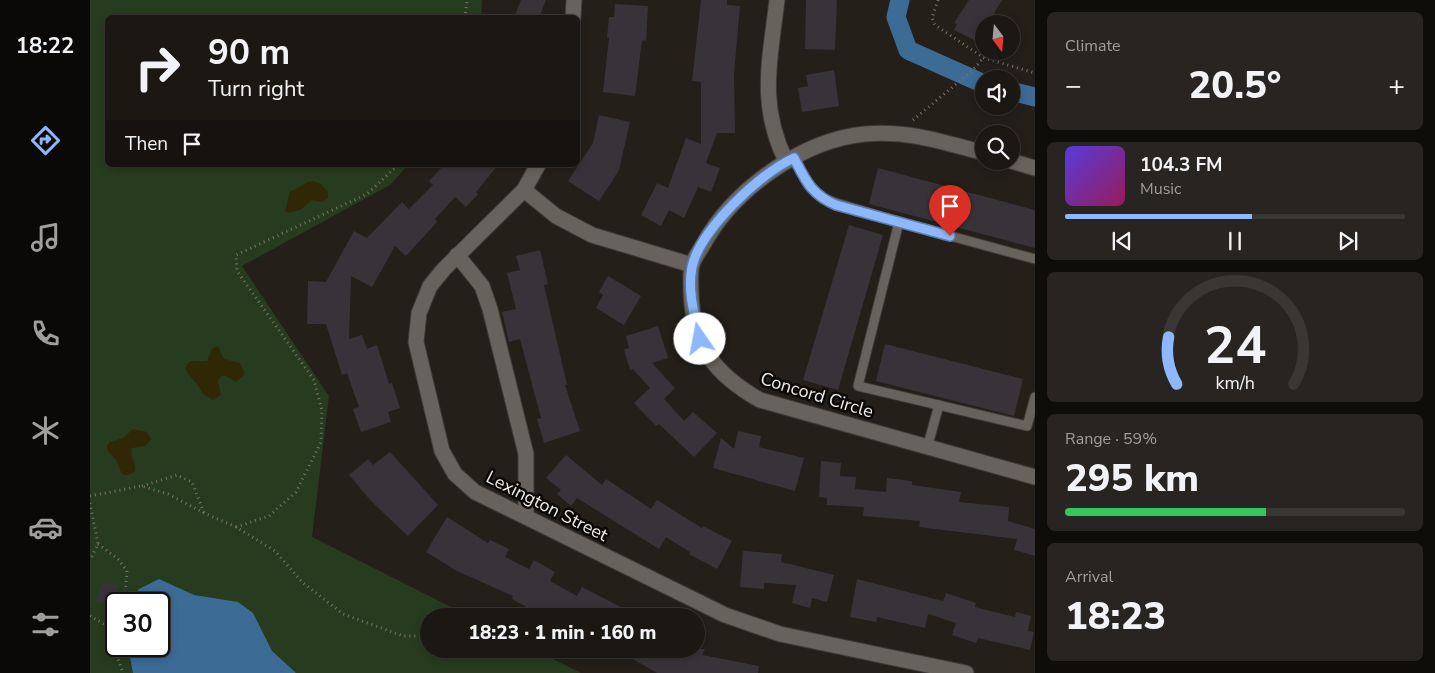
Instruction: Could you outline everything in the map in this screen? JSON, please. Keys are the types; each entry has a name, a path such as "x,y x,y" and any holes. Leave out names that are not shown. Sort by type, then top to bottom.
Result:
{"street":[{"path":"573,15 574,0"},
{"path":"777,0 767,98 775,139 790,159"},
{"name":"Concord Circle","path":"975,150 930,137 897,133 864,134 821,144 790,159 734,201 710,231 692,265 692,303 700,339 714,365 734,386 760,400 927,448 1035,476"},
{"path":"1020,164 1035,168"},
{"name":"Lexington Street","path":"537,167 524,190 457,255 430,286 419,313 416,342 442,451 455,474 475,492 726,615 780,634 966,673"},
{"path":"524,190 556,216 592,235 692,265"},
{"path":"457,255 482,286 490,309 526,454 526,517"}],"lane":[{"path":"790,159 808,185 823,199 1035,259"},
{"path":"899,222 858,386 1027,426 1035,397"},
{"path":"927,448 939,405"}],"path":[{"path":"466,15 467,0"},
{"path":"938,0 932,18 935,25 975,52"},
{"path":"897,133 957,84 982,60"},
{"path":"991,60 1035,73"},
{"path":"236,527 269,516 296,492 321,442 322,411 314,380 237,271 236,255 367,194 396,167"},
{"path":"90,496 141,486 177,475 192,482 204,513"},
{"path":"141,486 168,494 236,527 275,550 302,582 343,614 402,636 420,636"},
{"path":"90,503 98,544 90,560"},
{"path":"98,544 118,559 127,571 125,592"},
{"path":"90,616 105,624"},
{"path":"117,657 123,673"}],"green space":[{"path":"90,0 482,0 481,15 105,15 105,167 406,167 390,185 242,266 329,396 312,537 453,608 420,608 420,658 551,658 581,673 90,673"}],"sand":[{"path":"313,181 321,184 328,192 328,198 322,202 312,200 300,210 288,213 285,211 290,192"},
{"path":"218,346 224,359 240,363 245,374 236,382 226,376 221,376 218,381 221,395 213,400 202,393 185,368 190,361 207,361 212,349"},
{"path":"133,429 147,432 151,440 145,446 132,448 131,454 135,471 124,475 116,460 107,449 107,446 110,442 123,438"}],"water":[{"path":"159,579 194,595 238,602 253,613 272,651 296,673 133,673 130,657 170,657 170,592 137,592"}],"building":[{"path":"521,0 546,0 540,15 515,15"},
{"path":"701,0 727,0 727,5 740,6 734,74 735,133 717,133 706,163 720,168 711,192 698,187 684,218 669,210 661,226 641,215 657,183 668,188 686,138 701,144 701,82 692,81"},
{"path":"806,0 837,0 835,50 805,49"},
{"path":"969,0 1002,0 994,13 997,15 975,15 975,40 954,30 957,24 954,23"},
{"path":"615,4 648,6 646,41 642,40 635,96 603,92 609,38 607,38 609,17 614,17"},
{"path":"834,70 839,106 802,112 798,88 808,86 806,75"},
{"path":"599,115 630,122 619,170 599,201 568,181 577,167 580,167 580,163 593,143"},
{"path":"442,167 496,167 476,192 478,194 466,207 455,197 435,219 437,222 406,256 395,246 372,287 351,276 349,339 362,335 367,349 377,345 389,384 392,383 400,408 388,412 391,422 361,432 353,409 359,407 347,373 342,375 326,324 307,324 308,281 326,282 354,231 367,238 402,202 409,209 433,185 429,181"},
{"path":"878,168 1035,210 1035,248 869,204"},
{"path":"849,225 883,235 838,390 803,380"},
{"path":"540,250 548,284 544,285 567,385 565,385 580,431 544,443 537,419 541,418 520,339 509,342 502,312 516,309 507,273 520,270 516,256"},
{"path":"608,276 641,296 624,325 596,308 603,295 599,292"},
{"path":"658,326 668,358 652,363 675,388 664,399 684,421 693,412 717,433 694,457 659,424 656,426 634,403 650,388 633,369 630,370 624,349 629,348 626,336"},
{"path":"885,344 1023,379 1014,416 876,381"},
{"path":"738,431 761,436 759,447 804,458 795,491 713,468 721,438 734,449"},
{"path":"390,452 438,505 408,536 372,502 349,475 368,459 373,465"},
{"path":"566,455 602,485 606,479 651,509 657,500 702,528 703,526 732,541 717,569 689,554 690,552 666,537 659,549 577,498 571,506 557,494 561,490 546,478"},
{"path":"821,461 841,463 840,476 856,477 855,489 886,492 887,478 912,481 912,485 961,492 959,502 1009,507 1008,521 1035,529 1035,556 1014,550 1017,539 919,527 920,521 863,516 864,507 827,505 827,498 819,497"},
{"path":"447,517 488,543 490,540 509,549 505,557 529,569 534,560 555,572 550,581 577,596 582,587 623,608 528,608 512,599 513,596 455,570 426,552"},
{"path":"743,551 782,554 781,562 834,575 827,602 812,598 810,608 792,603 796,585 764,583 764,589 740,587"},
{"path":"857,579 943,601 946,593 976,603 975,607 1015,617 1016,612 1031,616 1028,631 1034,632 1030,650 978,638 976,643 952,635 956,623 928,614 925,628 877,617 876,622 850,617"},
{"path":"102,582 118,585 116,592 105,592 105,604 96,602"},
{"path":"705,656 759,666 758,673 657,673 631,658 705,658"}],"waterway":[{"path":"900,0 896,17 908,50 975,80"},
{"path":"1020,93 1035,97"}],"route":[{"path":"700,339 692,303 692,265 710,231 734,201 786,161 794,158 808,185 814,192 836,205 950,236"}]}
